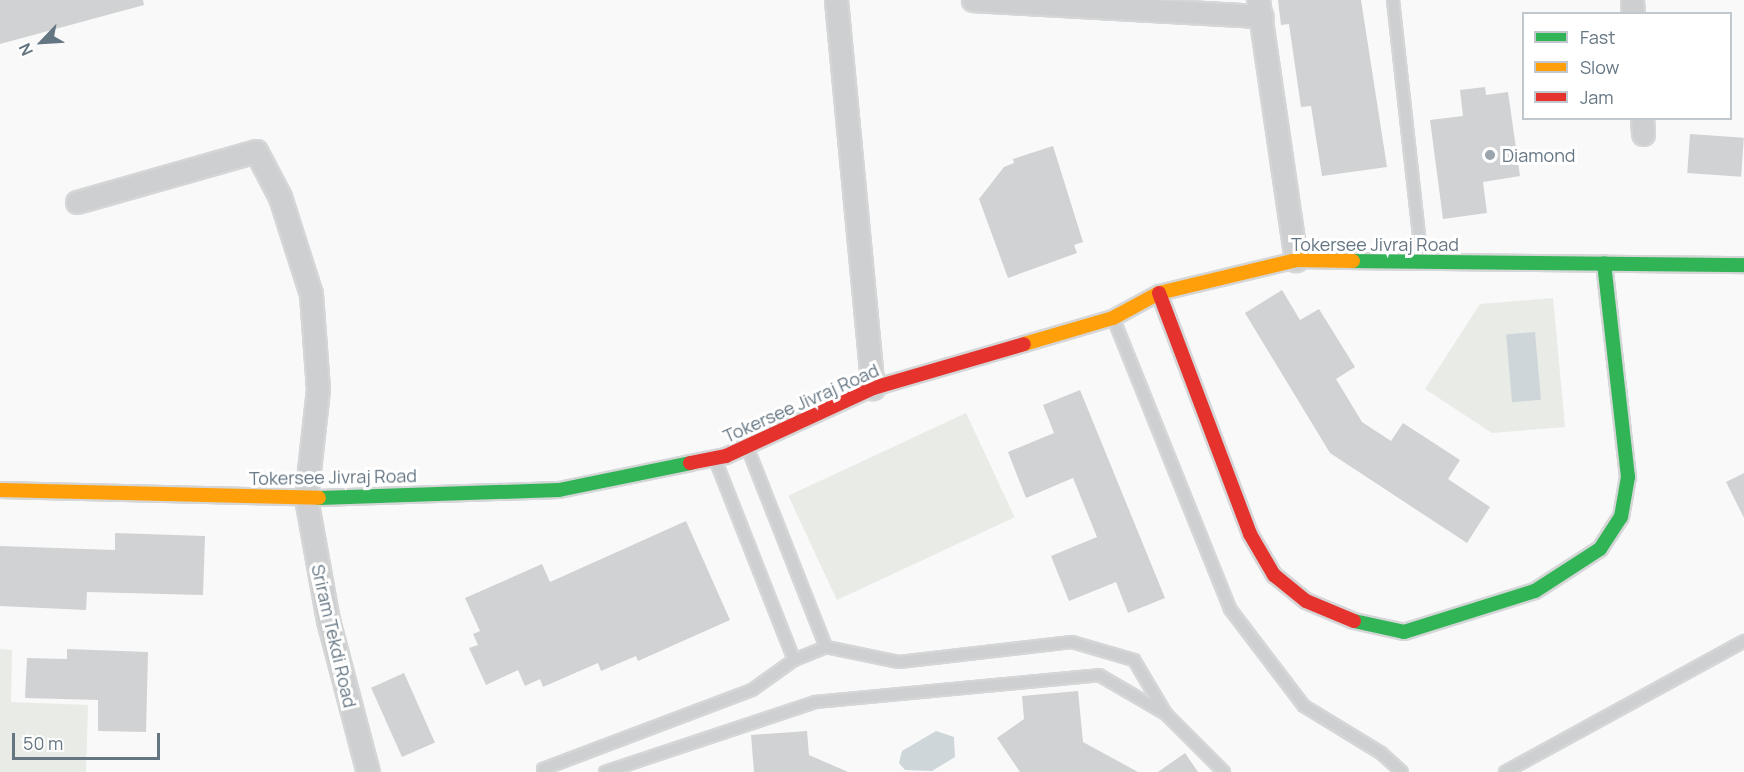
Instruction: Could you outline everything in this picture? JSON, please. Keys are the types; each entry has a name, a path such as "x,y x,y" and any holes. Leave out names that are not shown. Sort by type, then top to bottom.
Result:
{"street":[{"path":"836,0 873,388"},
{"path":"973,0 1260,8 1296,260"},
{"name":"Sriram Tekdi Road","path":"77,202 256,151 280,197 311,294 318,389 306,498 328,620 368,772"},
{"name":"Tokersee Jivraj Road","path":"0,490 306,498 560,490 715,459 873,388 1113,318 1159,293 1296,260 1744,265"},
{"path":"1159,293 1250,534 1274,575 1306,601 1349,620 1404,632 1535,591 1600,549 1622,517 1628,477 1604,263"}],"lane":[{"path":"1393,0 1422,261"},
{"path":"1113,318 1230,609 1304,706 1381,753 1402,772"},
{"path":"746,445 826,647"},
{"path":"715,459 794,660"},
{"path":"1505,772 1744,641"},
{"path":"544,772 543,769 752,690 794,660 826,647 899,662 1072,642 1134,660 1166,714 1224,772"},
{"path":"605,772 815,702 1099,675 1166,714"}],"shaded area":[{"path":"1553,298 1565,427 1492,433 1425,389 1480,304"},
{"path":"1535,332 1541,400 1512,402 1506,335"},
{"path":"966,413 1015,517 837,600 788,496"},
{"path":"0,649 12,650 11,702 88,705 86,772 0,772"},
{"path":"936,731 954,737 955,757 932,771 905,770 899,763 902,751"}],"building":[{"path":"0,0 143,0 144,5 0,44"},
{"path":"1278,0 1361,0 1387,167 1322,176 1311,106 1301,107 1289,24 1281,25"},
{"path":"1485,87 1486,95 1508,92 1520,176 1483,182 1487,213 1443,219 1430,120 1463,116 1460,90"},
{"path":"1690,134 1744,138 1741,177 1687,173"},
{"path":"1053,146 1083,242 1074,245 1077,253 1008,278 979,199 1004,167 1014,163 1013,159"},
{"path":"1282,290 1300,320 1319,309 1355,367 1336,379 1362,422 1391,441 1403,423 1460,460 1448,479 1490,507 1467,543 1330,453 1245,313"},
{"path":"1080,390 1165,598 1128,613 1116,582 1069,601 1051,556 1097,537 1073,478 1026,498 1008,452 1054,433 1043,405"},
{"path":"1744,473 1744,518 1726,482"},
{"path":"686,521 730,620 638,661 636,656 601,671 598,663 543,687 540,679 525,686 518,670 486,685 469,648 478,645 473,634 480,631 465,598 542,564 550,582"},
{"path":"115,533 205,536 203,595 87,592 86,610 0,606 0,546 115,550"},
{"path":"67,649 148,652 146,732 98,731 98,700 25,698 27,658 67,659"},
{"path":"404,673 435,742 402,757 371,688"},
{"path":"1078,691 1083,742 1138,772 1020,772 997,738 1024,719 1022,696"},
{"path":"807,731 809,755 848,772 754,772 751,735"},
{"path":"1185,753 1198,772 1158,772"}],"traffic: fast":[{"path":"1353,261 1744,265"},
{"path":"1354,621 1404,632 1535,591 1600,549 1621,517 1628,477 1604,263"},
{"path":"319,498 559,490 690,463"}],"traffic: slow":[{"path":"1024,344 1113,318 1159,293 1296,260 1353,261"},
{"path":"0,490 319,498"}],"traffic: jam":[{"path":"1159,293 1250,534 1274,575 1306,601 1354,621"},
{"path":"690,463 726,456 873,388 1024,344"}],"place":[{"name":"Diamond","path":"1490,155"}]}
